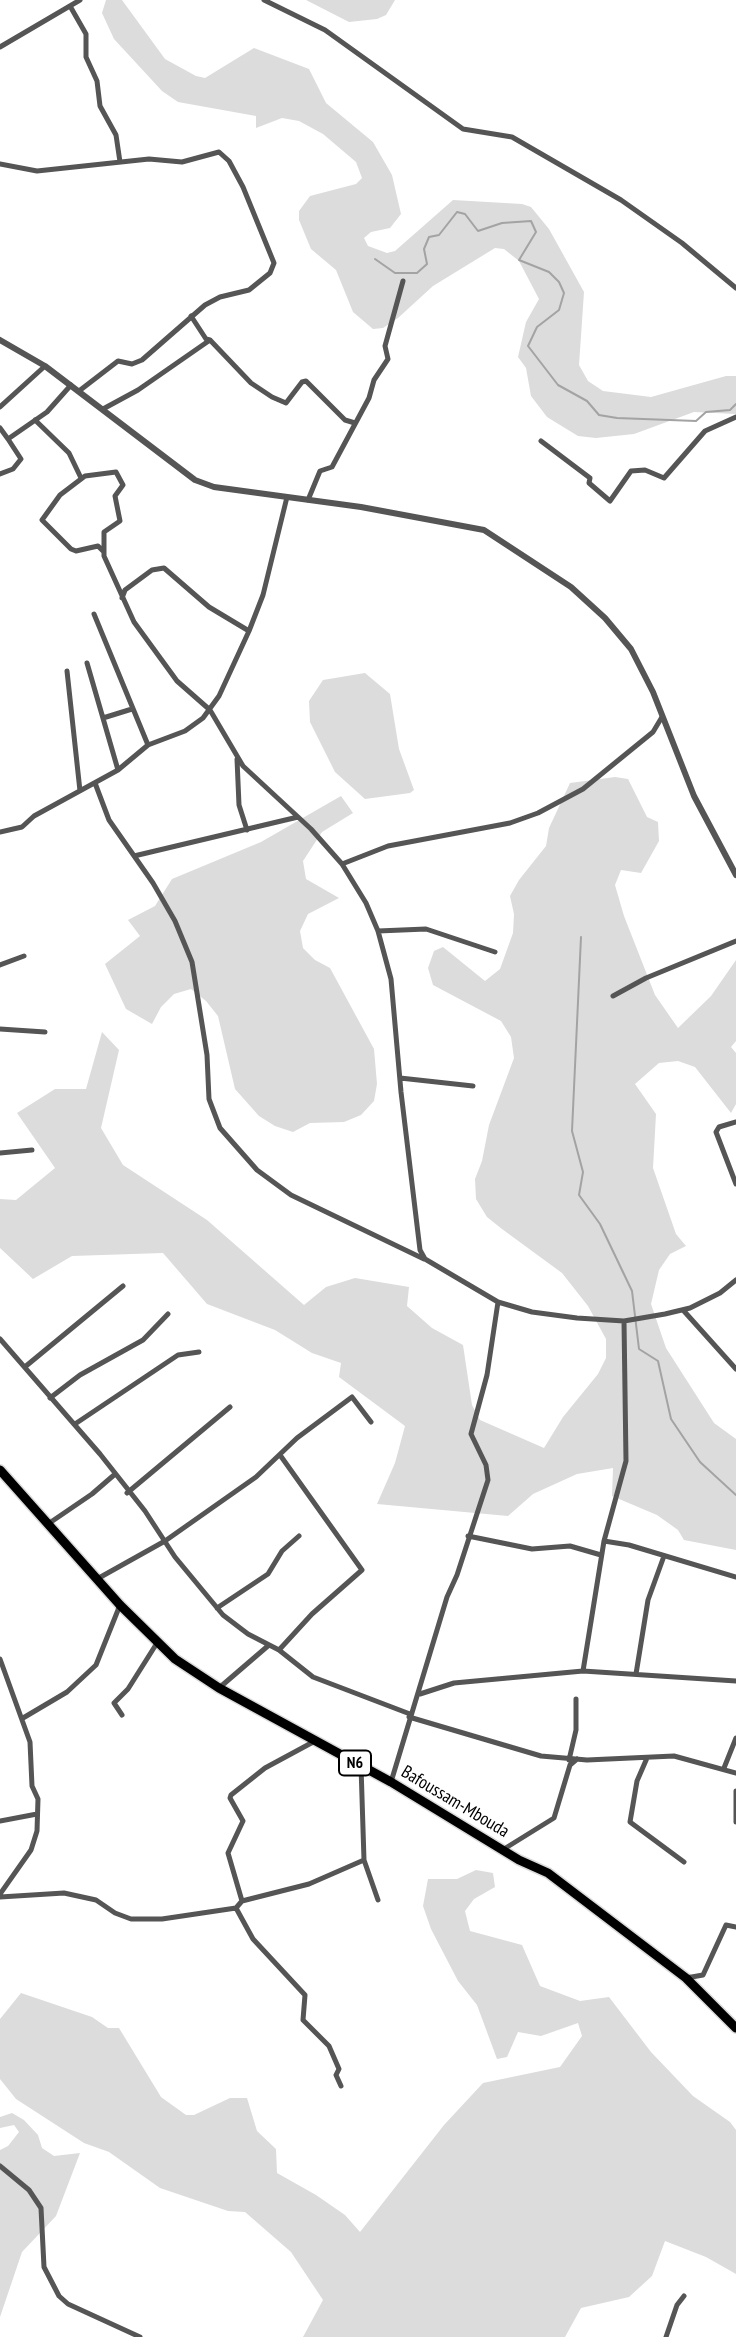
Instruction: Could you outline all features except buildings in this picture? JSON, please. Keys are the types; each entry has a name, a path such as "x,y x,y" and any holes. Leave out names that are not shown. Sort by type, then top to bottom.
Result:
{"highway":[{"name":"Bafoussam-Mbouda","path":"0,1470 157,1643 219,1688 391,1782 519,1860 548,1873 686,1978 736,2028"}],"street":[{"path":"0,47 80,0"},
{"path":"264,0 325,30 463,129 512,137 621,200 682,243 736,289"},
{"path":"70,6 86,34 86,57 97,81 100,106 116,135 120,162"},
{"path":"0,164 37,171 165,159 183,162 219,152 229,162 250,202 274,263 272,269 250,290 220,297 191,316 142,360 132,365 118,361 79,391"},
{"path":"308,500 319,473 332,467 369,398 373,380 388,359 385,346 404,281"},
{"path":"191,316 206,339 210,340 254,387 286,403 302,382 306,382 345,420 355,423"},
{"path":"0,340 45,366 195,480 214,487 457,523 484,530 525,554 571,587 606,618 631,649 694,796 736,875"},
{"path":"103,409 138,390 210,340"},
{"path":"0,407 45,366"},
{"path":"8,439 47,412 71,385"},
{"path":"541,441 590,478 589,483 610,500 631,471 645,470 664,478 705,430 736,417"},
{"path":"35,420 69,453 81,478"},
{"path":"0,428 21,459 13,469 0,474"},
{"path":"103,551 98,546 76,551 71,549 41,520 60,495 81,478 89,474 116,472 123,483 115,496 120,521 114,528 105,530 103,551 107,566 134,622 177,681 210,710 243,766 298,817 342,864 378,930 391,979 420,1250 425,1259"},
{"path":"0,832 22,827 34,816 118,770 148,745 197,724 210,710 249,631 263,595 288,497"},
{"path":"122,598 125,590 152,570 164,568 209,607 249,631"},
{"path":"94,614 148,745"},
{"path":"87,663 118,770"},
{"path":"67,671 80,791"},
{"path":"103,718 132,709"},
{"path":"342,864 388,846 510,823 538,813 583,789 653,732 662,717"},
{"path":"237,755 239,805 247,830"},
{"path":"95,783 109,820 127,847 137,855 175,921 192,962 207,1055 209,1099 220,1128 257,1170 290,1195 425,1259 498,1302 532,1312 624,1321 683,1310 720,1293 736,1280"},
{"path":"137,855 298,817"},
{"path":"378,930 426,929 495,952"},
{"path":"613,996 646,978 736,942"},
{"path":"0,965 24,957"},
{"path":"0,1029 45,1032"},
{"path":"400,1078 473,1086"},
{"path":"736,1122 719,1127 716,1132 736,1184"},
{"path":"0,1153 32,1150"},
{"path":"26,1366 123,1286"},
{"path":"391,1782 409,1715 420,1694 439,1620 488,1480 486,1465 471,1434 487,1375 498,1302"},
{"path":"683,1310 736,1369"},
{"path":"50,1398 80,1375 143,1340 167,1314"},
{"path":"583,1671 601,1555 626,1461 624,1321"},
{"path":"0,1339 11,1355 26,1366 50,1398 75,1424 127,1493 145,1511 216,1608 235,1626 279,1650 313,1676 409,1715 541,1756 569,1760 674,1756 736,1773"},
{"path":"75,1424 178,1355 199,1352"},
{"path":"97,1578 165,1541 256,1477 352,1398 371,1422"},
{"path":"127,1493 230,1407"},
{"path":"279,1650 312,1614 362,1570 280,1455"},
{"path":"48,1524 92,1494 114,1475"},
{"path":"216,1608 268,1574 279,1555 299,1536"},
{"path":"468,1536 531,1549 570,1546 601,1555"},
{"path":"604,1541 736,1577"},
{"path":"636,1674 648,1600 664,1556"},
{"path":"23,1718 67,1692 96,1665 120,1605"},
{"path":"122,1715 114,1703 128,1689 157,1643"},
{"path":"219,1688 269,1645"},
{"path":"0,1659 33,1752 32,1781 38,1799 36,1836 29,1854 0,1895"},
{"path":"420,1694 454,1683 583,1671 736,1681"},
{"path":"569,1760 576,1730 576,1699"},
{"path":"724,1768 736,1738"},
{"path":"242,1901 228,1853 243,1821 230,1798 231,1795 265,1768 315,1741"},
{"path":"647,1758 637,1781 630,1822 684,1862"},
{"path":"504,1849 554,1818 570,1765 577,1759"},
{"path":"360,1766 364,1860 378,1900"},
{"path":"736,1791 736,1822"},
{"path":"0,1821 37,1814"},
{"path":"0,1895 64,1893 96,1900 115,1913 144,1920 236,1908 242,1901 309,1884 364,1860"},
{"path":"236,1908 253,1939 305,1995 303,2020 330,2046 339,2069 336,2078 341,2086"},
{"path":"686,1978 703,1975 726,1925 736,1927"},
{"path":"0,2166 29,2190 41,2208 44,2267 59,2296 68,2304 140,2337"},
{"path":"666,2337 677,2305 684,2296"}],"shaded area":[{"path":"106,0 122,0 165,59 196,76 205,78 254,48 309,69 326,103 373,142 392,175 401,214 390,228 371,232 364,238 368,246 387,253 395,251 453,200 522,204 531,207 549,229 584,292 579,365 588,381 603,391 651,397 726,376 736,376 736,414 694,412 634,434 596,438 578,436 547,417 531,396 526,368 518,357 526,322 539,299 519,261 504,249 495,248 433,286 383,328 373,329 353,312 336,270 311,249 299,220 299,211 310,196 356,184 362,178 356,162 323,134 299,121 282,118 256,128 256,116 178,102 162,91 114,39 102,13"},
{"path":"306,0 395,0 386,15 377,19 349,22"},
{"path":"365,673 390,694 399,749 414,790 410,793 365,799 335,772 310,722 309,701 323,680"},
{"path":"615,777 628,779 647,817 658,822 659,841 641,873 621,870 615,885 624,916 655,995 678,1028 711,996 736,960 736,1041 731,1047 736,1053 736,1104 731,1113 695,1067 678,1061 659,1063 635,1084 656,1114 653,1168 676,1234 686,1246 670,1254 659,1270 651,1304 666,1348 714,1423 736,1439 736,1550 684,1540 678,1530 657,1515 612,1496 613,1468 577,1474 533,1494 508,1516 377,1504 395,1463 405,1426 339,1377 341,1363 312,1353 275,1330 207,1304 163,1253 72,1256 33,1279 0,1248 0,1199 16,1200 55,1168 17,1113 55,1089 86,1089 102,1032 119,1050 101,1128 123,1165 207,1220 304,1305 326,1287 355,1278 409,1287 407,1306 432,1328 463,1345 472,1405 480,1420 544,1448 563,1417 598,1374 606,1358 606,1339 588,1306 562,1273 487,1217 476,1199 475,1179 482,1161 489,1125 514,1058 511,1037 501,1021 433,985 428,968 434,951 443,947 485,981 500,969 513,933 514,914 510,896 546,846 549,828 570,783"},
{"path":"341,796 353,813 322,832 303,861 306,879 339,898 308,914 300,931 303,948 315,960 330,968 374,1049 377,1084 374,1101 361,1115 344,1122 310,1123 293,1132 275,1126 259,1116 235,1089 218,1016 206,1001 191,989 174,994 161,1007 152,1024 126,1009 105,964 140,936 128,920 155,906 172,879 261,842"},
{"path":"476,1870 493,1873 495,1887 474,1899 465,1911 470,1931 522,1945 540,1986 580,2001 609,1997 651,2052 693,2096 730,2122 736,2130 736,2274 706,2257 665,2241 652,2276 629,2297 581,2308 565,2337 303,2337 323,2300 291,2252 245,2212 228,2211 160,2188 109,2152 84,2143 16,2099 0,2079 0,2019 21,1993 92,2017 108,2028 119,2028 161,2097 186,2115 194,2115 230,2098 247,2098 257,2131 276,2149 277,2173 345,2215 360,2232 444,2125 483,2083 560,2067 582,2036 578,2023 541,2036 518,2032 507,2057 497,2059 477,2005 458,1981 431,1929 423,1906 428,1879 457,1879"},
{"path":"12,2113 24,2120 38,2135 42,2148 54,2156 80,2153 56,2216 22,2252 0,2317 0,2150 8,2146 19,2132 14,2125 0,2128 0,2117"}],"waterway":[{"path":"375,259 395,273 417,273 427,264 424,249 429,237 439,235 457,212 465,214 478,231 502,223 531,221 536,232 519,260 549,272 559,282 564,293 559,310 537,327 528,346 558,385 587,401 599,415 617,418 696,421 706,412 730,410 736,404"},
{"path":"581,937 572,1131 583,1172 579,1195 600,1224 632,1291 639,1349 658,1361 671,1419 700,1462 736,1495"}]}
